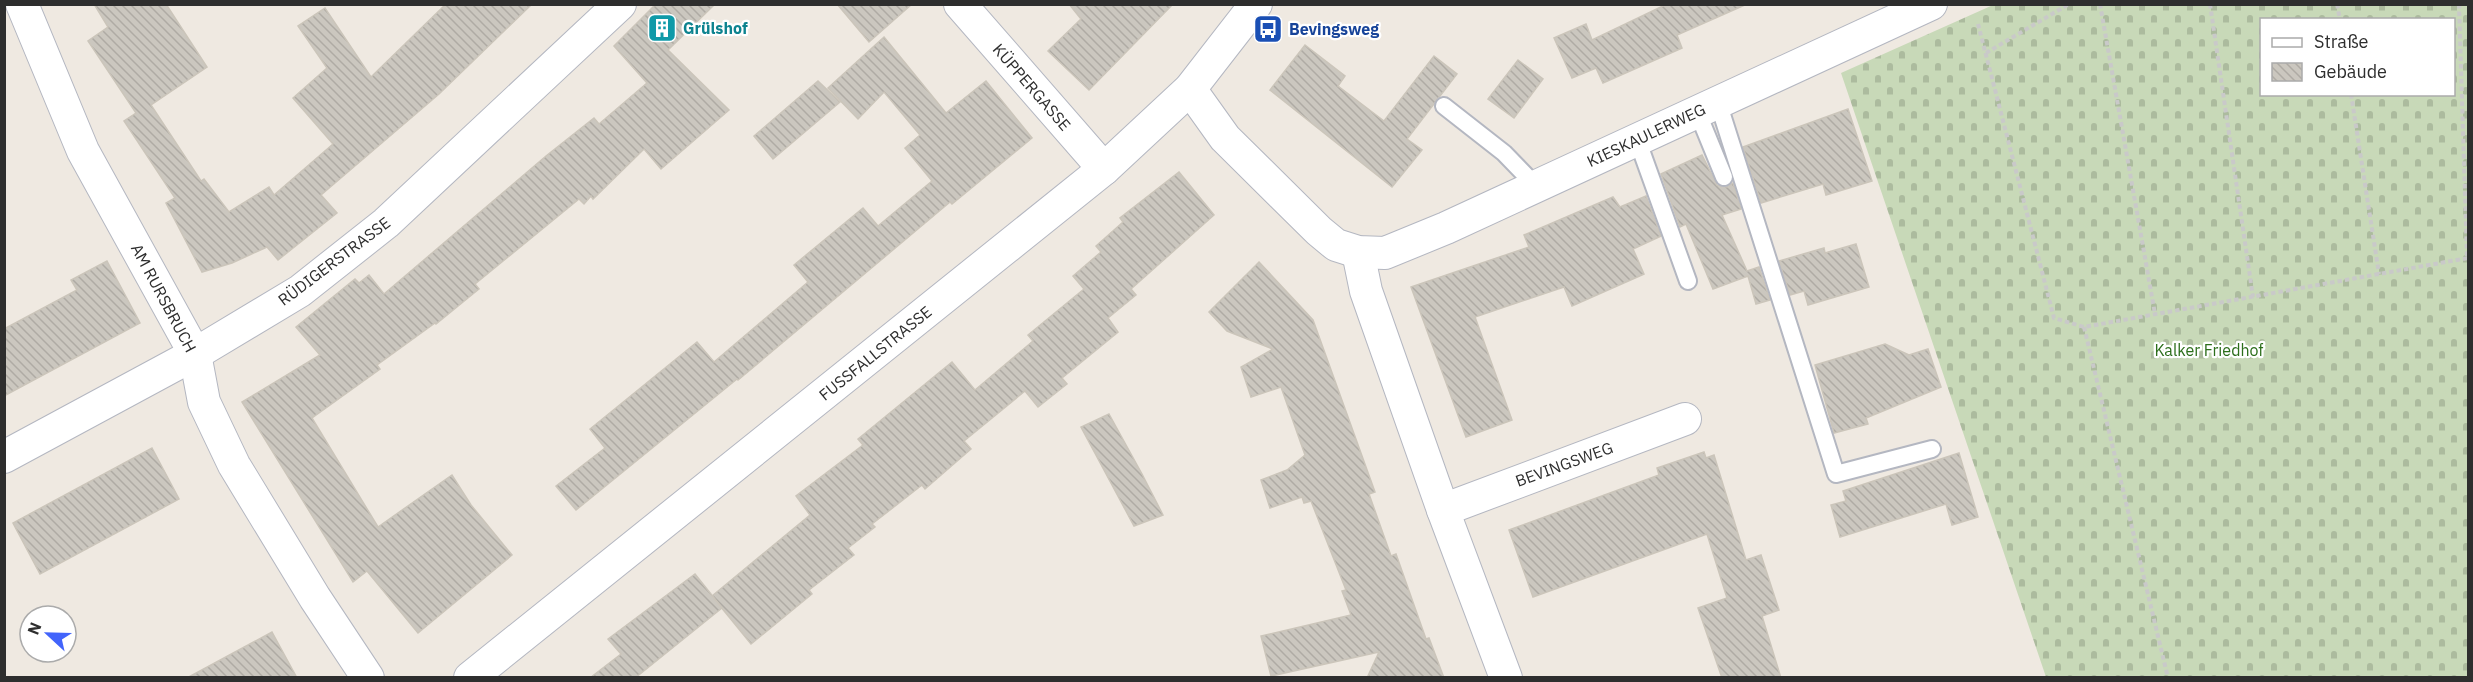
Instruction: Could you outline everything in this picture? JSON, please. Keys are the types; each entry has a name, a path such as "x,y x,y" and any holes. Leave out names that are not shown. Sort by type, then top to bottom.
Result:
{"street":[{"name":"AM RURSBRUCH","path":"22,4 84,151 195,354 204,402 234,465 315,598 368,678"},
{"name":"RÜDIGERSTRASSE","path":"4,457 195,354 300,291 386,223 620,4"},
{"name":"KÜPPERGASSE","path":"960,4 1104,169"},
{"name":"FUSSFALLSTRASSE","path":"470,678 1104,169 1190,89 1256,4"},
{"name":"KIESKAULERWEG","path":"1358,252 1385,253 1931,4"},
{"path":"1190,89 1225,138 1319,231 1336,245 1358,252 1366,291 1443,510 1506,678"},
{"name":"BEVINGSWEG","path":"1443,510 1685,419"}],"lane":[{"path":"1444,106 1504,153 1536,186"},
{"path":"1708,107 1724,177"},
{"path":"1708,107 1836,474 1932,449"},
{"path":"1637,139 1688,281"}],"path":[{"path":"1986,53 2069,4"},
{"path":"2100,4 2155,315"},
{"path":"2210,4 2253,297"},
{"path":"1978,24 2054,318 2084,327 2468,258 2458,4"},
{"path":"2351,96 2379,274"},
{"path":"2084,327 2168,678"}],"green space":[{"name":"Kalker Friedhof","path":"1993,5 2468,5 2468,677 2046,677 1841,73"}],"building":[{"path":"94,4 166,4 207,67 151,105 201,181 204,179 229,212 269,187 274,195 333,144 293,98 327,68 298,26 325,8 371,77 446,4 532,4 439,94 321,195 337,213 278,260 267,247 232,263 202,272 166,203 175,198 124,121 136,113 88,41 108,27"},
{"path":"656,4 715,4 668,50 729,110 661,169 644,149 593,199 591,196 584,204 579,199 475,284 479,289 436,324 377,365 380,369 312,418 378,527 452,475 471,505 512,555 418,633 367,571 353,582 242,402 320,355 296,327 355,279 359,283 369,275 384,294 546,156 594,118 599,124 647,83 614,46"},
{"path":"837,4 912,4 869,42"},
{"path":"1069,4 1173,4 1089,90 1048,51 1081,19"},
{"path":"1667,4 1747,4 1677,35 1682,48 1603,83 1596,68 1572,78 1554,38 1586,24 1592,40"},
{"path":"884,37 946,113 986,81 1032,138 952,204 950,202 738,380 576,510 556,486 605,448 590,429 697,342 714,362 808,282 794,265 863,208 878,226 932,181 905,148 920,135 884,92 858,119 828,88"},
{"path":"1305,45 1345,76 1338,86 1384,121 1434,56 1457,74 1407,139 1422,150 1392,187 1270,90"},
{"path":"1518,60 1543,79 1514,118 1488,99"},
{"path":"818,81 840,102 773,159 754,136"},
{"path":"1848,109 1872,181 1826,195 1823,184 1761,203 1743,147"},
{"path":"1702,155 1717,185 1727,187 1733,183 1741,209 1722,215 1747,271 1759,267 1770,300 1756,304 1748,276 1713,289 1686,224 1680,227 1661,174"},
{"path":"1179,172 1214,215 1131,289 1136,295 1108,318 1118,332 1062,378 1067,384 1038,407 1025,391 964,441 971,449 925,489 922,485 872,524 875,527 848,548 854,555 809,590 812,594 751,644 712,596 810,515 796,496 863,445 858,439 952,362 975,390 1033,341 1028,335 1084,289 1073,276 1101,252 1096,246 1123,222 1120,218"},
{"path":"1646,196 1661,236 1633,249 1644,274 1572,306 1564,287 1475,317 1512,420 1466,437 1411,287 1529,247 1524,235 1613,197 1620,207"},
{"path":"1856,244 1869,287 1808,305 1804,291 1790,295 1779,261 1824,248 1825,253"},
{"path":"107,261 140,323 4,396 4,329 77,290 71,280"},
{"path":"1259,262 1313,320 1375,492 1369,494 1391,556 1396,554 1426,639 1429,638 1444,678 1367,678 1379,652 1271,676 1261,636 1351,615 1342,591 1346,590 1311,501 1304,503 1302,497 1270,508 1261,480 1287,470 1305,455 1281,387 1251,397 1241,367 1273,349 1227,331 1209,312"},
{"path":"1885,344 1909,355 1928,349 1941,387 1866,418 1868,424 1834,433 1815,365"},
{"path":"1109,414 1163,515 1134,526 1081,427"},
{"path":"152,448 179,499 40,574 13,523"},
{"path":"1704,452 1706,458 1714,455 1746,560 1761,555 1779,610 1762,616 1781,678 1722,678 1698,608 1727,598 1707,534 1533,597 1509,530 1659,475 1657,468"},
{"path":"1959,453 1978,517 1952,525 1946,504 1840,537 1831,505 1846,501 1843,491"},
{"path":"695,574 722,608 635,678 590,678 621,654 608,639"},
{"path":"272,632 297,678 187,678"}],"place":[{"name":"Grülshof","path":"662,28"},
{"name":"Bevingsweg","path":"1268,29"}]}
